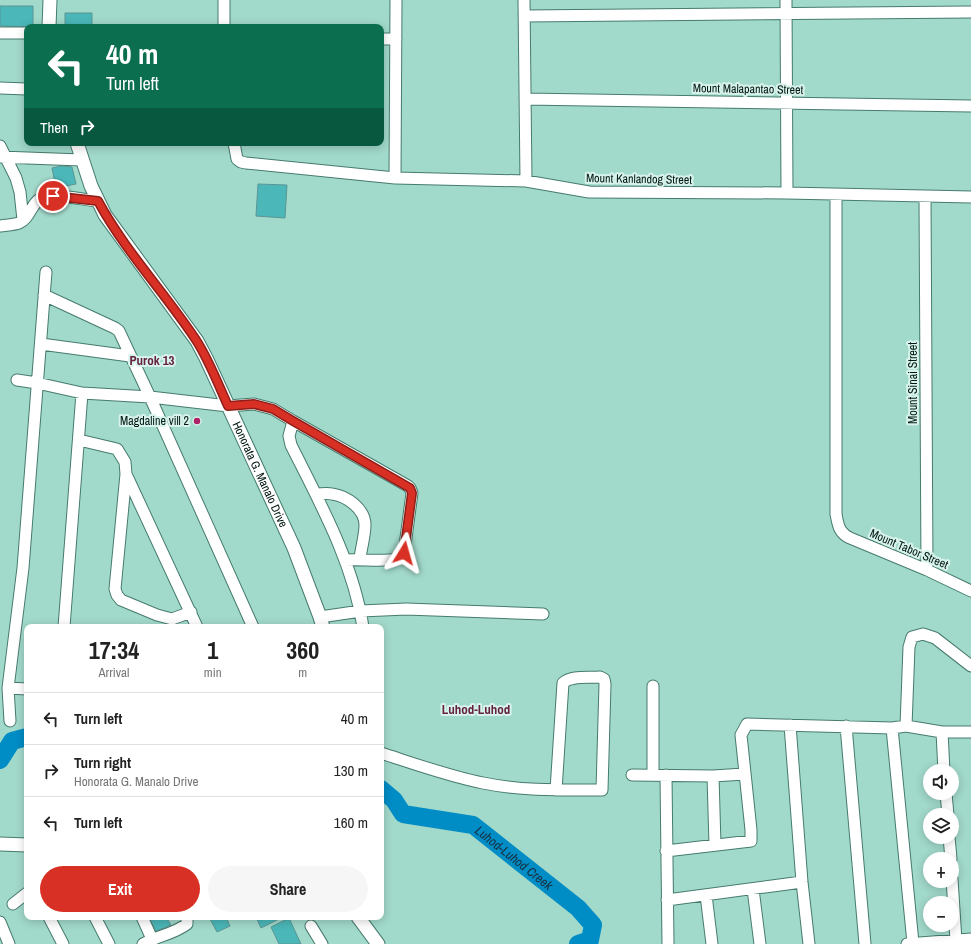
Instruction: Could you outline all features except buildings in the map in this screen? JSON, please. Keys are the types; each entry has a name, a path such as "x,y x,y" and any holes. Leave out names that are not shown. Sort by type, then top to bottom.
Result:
{"street":[{"path":"49,24 50,0"},
{"path":"224,0 224,24"},
{"path":"395,178 396,0"},
{"path":"524,0 526,181"},
{"path":"786,0 787,193"},
{"path":"524,16 971,12"},
{"path":"0,33 24,33"},
{"path":"384,39 396,39"},
{"path":"0,88 24,89"},
{"name":"Mount Malapantao Street","path":"525,100 787,102 971,106"},
{"path":"0,146 3,157 16,178 20,192 23,220"},
{"name":"Honorata G. Manalo Drive","path":"78,146 98,201 105,214 133,255 197,341 206,358 294,548 322,622"},
{"name":"Mount Kanlandog Street","path":"235,146 237,159 246,163 395,178 526,181 589,192 787,193 971,197"},
{"path":"3,157 82,160"},
{"name":"Mount Tabor Street","path":"836,195 836,514 839,529 842,534 850,538 927,570 971,591"},
{"path":"0,226 18,223 23,220 36,200 44,197 53,196 98,201"},
{"name":"Mount Sinai Street","path":"924,197 927,570"},
{"path":"10,721 8,688 23,568 46,272"},
{"path":"44,295 117,329 150,397 252,624"},
{"path":"41,344 130,356"},
{"path":"18,380 82,393 150,397 228,406 254,404 273,409 408,486 411,490 412,493 404,553 402,556 399,559 387,560 346,560"},
{"path":"64,624 82,393"},
{"path":"293,421 289,436 291,444 346,560 363,624"},
{"path":"79,440 118,449 125,462 126,474 115,589 117,595 121,600 157,615 172,619 191,612"},
{"path":"126,474 196,624"},
{"path":"316,494 332,494 348,499 362,512 365,518 365,527 360,559"},
{"path":"322,622 361,611 406,609 543,614"},
{"path":"906,726 909,647 912,636 922,634 935,638 971,666"},
{"path":"384,754 430,769 484,783 522,788 556,790 602,790 604,679 600,677 572,679 563,683 556,790"},
{"path":"653,686 653,775"},
{"path":"8,688 24,689"},
{"path":"666,851 750,842 751,830 741,735 747,724 892,728 906,726 942,732 971,732"},
{"path":"790,725 808,944"},
{"path":"846,726 865,944"},
{"path":"892,728 910,944 971,939"},
{"path":"942,732 944,764"},
{"path":"632,775 713,776 744,774"},
{"path":"666,775 666,900 668,944"},
{"path":"713,776 715,845"},
{"path":"0,844 24,845"},
{"path":"666,900 802,882"},
{"path":"949,942 952,888"},
{"path":"753,889 760,944"},
{"path":"13,904 24,895"},
{"path":"706,895 712,944"},
{"path":"51,920 63,944"},
{"path":"97,920 109,944"},
{"path":"143,920 148,941 182,929 187,924 187,920"},
{"path":"360,920 378,944"},
{"path":"0,922 9,944"},
{"path":"311,926 322,944"}],"waterway":[{"name":"Luhod-Luhod Creek","path":"0,760 12,741 24,738"},
{"name":"Luhod-Luhod Creek","path":"384,792 394,800 403,814 473,825 578,908 593,925 590,940 578,944"}],"place":[{"name":"Magdaline vill 2","path":"197,421"}],"district":[{"name":"Purok 13","path":"152,360"},
{"name":"Luhod-Luhod","path":"476,709"}],"route":[{"path":"53,196 98,201 105,214 137,260 197,341 228,406 254,404 273,409 410,488 412,493 404,553"}]}
